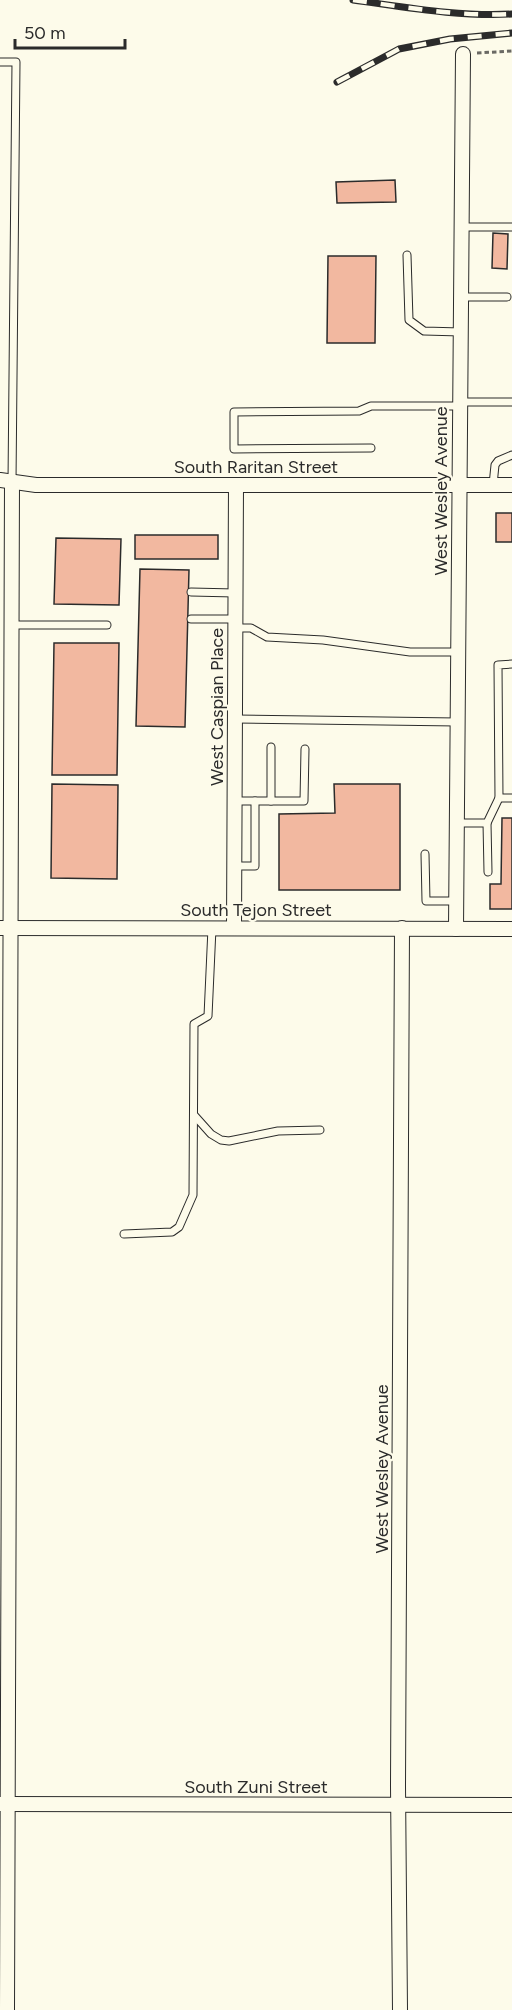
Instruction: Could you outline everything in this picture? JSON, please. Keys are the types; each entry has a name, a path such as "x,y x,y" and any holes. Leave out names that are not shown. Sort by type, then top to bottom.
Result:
{"street":[{"name":"West Wesley Avenue","path":"456,928 463,54"},
{"name":"South Raritan Street","path":"6,481 36,485 512,486"},
{"path":"6,481 11,625 5,928 3,1977 7,2010"},
{"name":"West Caspian Place","path":"234,928 236,485"},
{"name":"South Tejon Street","path":"5,928 512,929"},
{"name":"West Wesley Avenue","path":"400,2010 398,1762 402,928"},
{"name":"South Zuni Street","path":"3,1804 512,1805"}],"lane":[{"path":"0,62 16,62 6,481"},
{"path":"461,227 512,227"},
{"path":"407,255 409,320 424,331 461,332"},
{"path":"461,297 507,297"},
{"path":"371,448 234,449 234,412 359,411 371,406 512,402"},
{"path":"493,485 495,465 498,461 512,455"},
{"path":"191,592 236,593"},
{"path":"191,619 235,624 250,628 267,637 323,640 410,652 458,652"},
{"path":"11,625 107,625"},
{"path":"488,872 488,823 499,798 498,664 512,664"},
{"path":"235,719 458,722"},
{"path":"271,747 272,801"},
{"path":"235,801 304,801 305,749"},
{"path":"499,798 512,798"},
{"path":"234,866 255,866 255,801"},
{"path":"457,823 488,823"},
{"path":"425,854 426,901 456,901"},
{"path":"124,1234 172,1232 179,1227 193,1195 194,1024 208,1016 212,928"},
{"path":"194,1115 211,1134 221,1140 229,1141 278,1131 320,1130"}],"path":[{"path":"463,54 512,51"}],"building":[{"path":"395,180 396,202 337,203 336,182"},
{"path":"493,233 508,234 507,269 492,268"},
{"path":"328,256 376,256 375,343 327,343"},
{"path":"496,513 512,513 512,542 496,542"},
{"path":"135,535 218,535 218,559 135,559"},
{"path":"56,538 121,539 119,605 54,604"},
{"path":"140,569 189,570 185,727 136,726"},
{"path":"54,643 119,643 117,775 52,775"},
{"path":"52,784 118,785 117,879 51,878"},
{"path":"334,784 400,784 400,890 279,890 279,814 335,813"},
{"path":"502,818 512,818 512,909 490,909 490,884 501,884"}],"railway":[{"path":"353,0 452,13 512,14"},
{"path":"337,82 399,49 450,39 512,33"}]}
